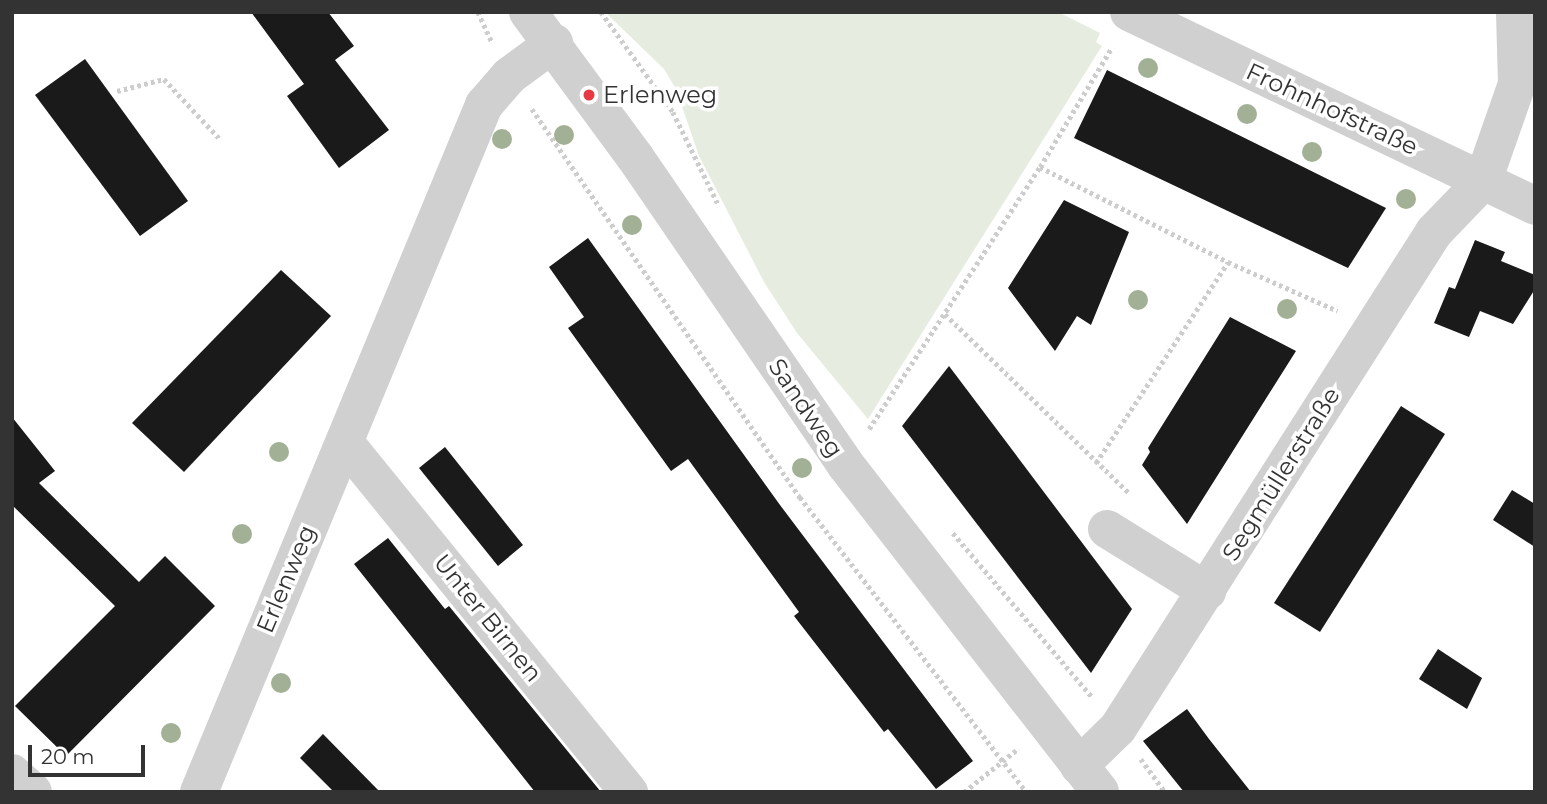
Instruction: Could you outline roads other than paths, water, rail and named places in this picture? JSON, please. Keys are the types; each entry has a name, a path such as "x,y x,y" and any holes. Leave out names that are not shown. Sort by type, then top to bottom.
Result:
{"street":[{"name":"Sandweg","path":"528,12 554,43 845,464 1089,779"},
{"path":"1483,181 1517,84 1515,12"},
{"name":"Frohnhofstraße","path":"1130,13 1535,206"},
{"name":"Erlenweg","path":"199,792 279,590 346,444 400,299 484,104 509,76 554,43"},
{"name":"Segmüllerstraße","path":"1089,779 1118,728 1434,232 1483,181"},
{"name":"Unter Birnen","path":"346,444 629,792"},
{"path":"1107,529 1207,591"},
{"path":"12,773 33,792"}],"place":[{"name":"Erlenweg","path":"589,95"}]}
